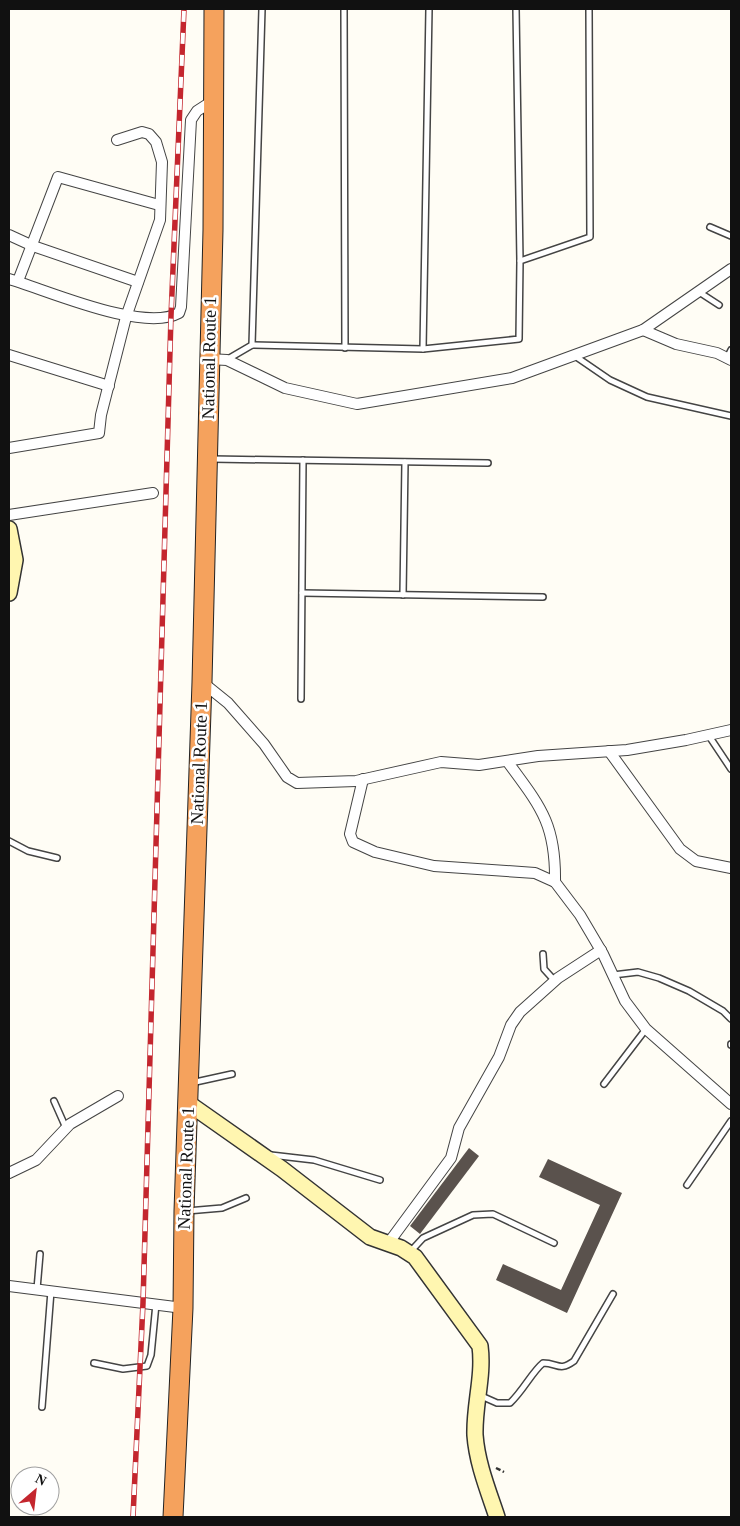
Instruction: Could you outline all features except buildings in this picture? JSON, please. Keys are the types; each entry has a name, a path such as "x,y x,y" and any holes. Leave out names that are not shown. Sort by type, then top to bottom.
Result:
{"highway":[{"name":"National Route 1","path":"173,1517 183,1308 184,1211 202,682 207,459 218,359 214,9"}],"street":[{"path":"159,205 58,178 33,246 13,280 126,317 177,315 180,310 191,120 197,111 214,100"},
{"path":"9,448 98,433 126,317 158,224 162,162 156,142 149,134 142,132 118,140"},
{"path":"9,234 33,246 138,282"},
{"path":"218,359 285,388 357,404 512,378 643,330 731,269"},
{"path":"643,330 676,344 730,356"},
{"path":"9,355 109,386"},
{"path":"9,515 153,493"},
{"path":"9,528 15,560 9,593"},
{"path":"202,682 228,703 264,744 287,776 297,783 364,779 441,762 479,765 538,756 609,751 731,730"},
{"path":"609,751 680,849 696,860 731,868"},
{"path":"507,761 541,808 552,836 555,856 555,882"},
{"path":"364,779 350,834 353,842 375,852 434,866 535,873 555,882 580,915 601,950 624,1001 646,1028 731,1104"},
{"path":"387,1245 451,1158 459,1128 499,1057 511,1025 531,1001 554,980 601,950"},
{"path":"9,1173 36,1160 66,1128 118,1096"},
{"path":"188,1103 263,1156 354,1226 387,1245 410,1252 480,1346 482,1360 475,1434 478,1460 497,1517"},
{"path":"9,1286 183,1308"}],"lane":[{"path":"252,345 262,9"},
{"path":"344,9 344,348"},
{"path":"423,349 429,9"},
{"path":"218,359 252,345 423,349 519,339 520,261 516,9"},
{"path":"520,261 590,237 589,9"},
{"path":"710,228 731,236"},
{"path":"699,291 719,304"},
{"path":"574,356 610,380 647,397 731,416"},
{"path":"207,459 488,463"},
{"path":"301,699 304,460"},
{"path":"403,595 404,462"},
{"path":"302,593 543,597"},
{"path":"709,735 731,769"},
{"path":"9,841 28,851 56,858"},
{"path":"543,954 544,970 554,980"},
{"path":"613,975 638,972 659,978 689,991 723,1011 731,1019"},
{"path":"604,1084 646,1028"},
{"path":"188,1084 232,1074"},
{"path":"54,1101 66,1128"},
{"path":"687,1185 731,1122"},
{"path":"263,1156 314,1160 380,1180"},
{"path":"184,1211 222,1208 246,1198"},
{"path":"410,1252 423,1238 473,1215 493,1214 554,1243"},
{"path":"36,1289 40,1254"},
{"path":"42,1407 51,1291"},
{"path":"478,1394 497,1403 510,1403 522,1392 537,1367 543,1363 560,1368 574,1361 614,1294"},
{"path":"94,1363 123,1369 140,1369 147,1366 151,1355 156,1304"}],"railway":[{"path":"133,1517 143,1303 171,316 184,9"}]}
